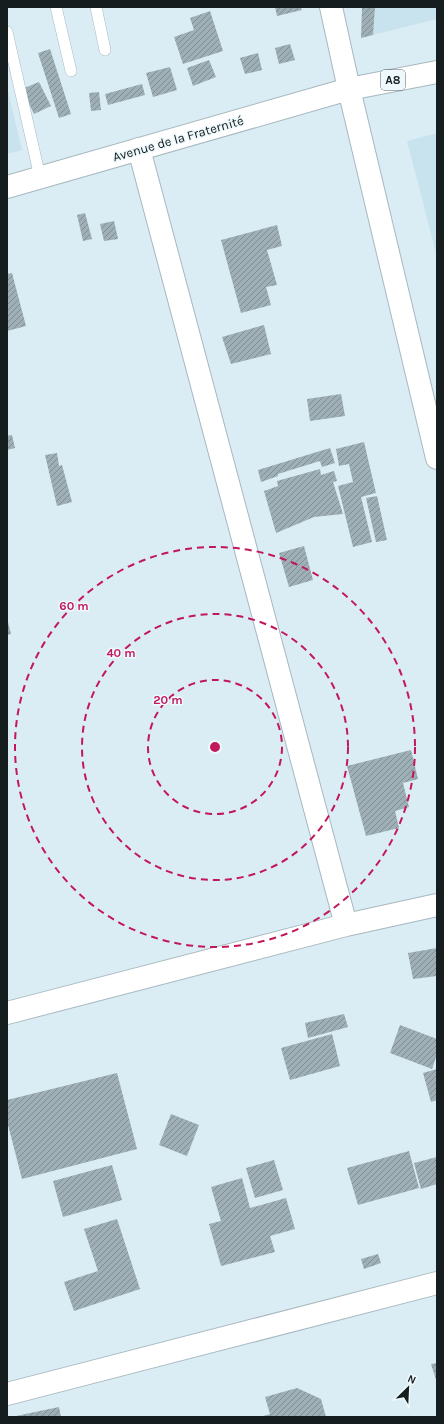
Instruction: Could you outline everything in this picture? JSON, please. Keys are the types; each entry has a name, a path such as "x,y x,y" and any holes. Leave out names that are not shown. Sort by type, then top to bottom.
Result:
{"street":[{"path":"331,7 349,89 437,458"},
{"name":"A8","path":"349,89 437,72"},
{"name":"Avenue de la Fraternité","path":"7,186 349,89"},
{"path":"139,149 346,925"},
{"path":"7,1013 346,925 437,905"},
{"path":"7,1394 437,1283"}],"lane":[{"path":"56,7 71,71"},
{"path":"96,7 105,50"},
{"path":"7,32 40,177"}],"shaded area":[{"path":"375,7 437,7 437,19 373,35"},
{"path":"7,87 22,150 7,154"},
{"path":"437,133 437,257 407,141"}],"building":[{"path":"275,7 301,7 302,10 277,16"},
{"path":"362,7 375,7 373,35 361,38"},
{"path":"210,11 223,51 183,64 174,37 194,30 190,18"},
{"path":"290,44 295,60 279,64 275,48"},
{"path":"50,49 71,114 59,118 38,53"},
{"path":"258,53 262,70 245,74 240,58"},
{"path":"209,60 216,77 193,86 187,68"},
{"path":"170,67 177,90 153,97 146,73"},
{"path":"39,82 51,106 34,114 22,89"},
{"path":"142,84 145,95 108,105 105,94"},
{"path":"99,92 101,110 91,111 89,93"},
{"path":"85,213 92,239 83,241 77,215"},
{"path":"114,221 118,239 104,241 100,224"},
{"path":"277,225 282,246 267,250 277,285 266,287 271,305 241,313 221,240"},
{"path":"12,273 26,326 7,331 7,274"},
{"path":"264,325 271,354 231,364 222,337"},
{"path":"341,394 345,416 310,421 307,399"},
{"path":"12,435 15,448 7,450 7,436"},
{"path":"364,442 376,493 361,497 372,542 353,547 338,486 353,482 349,464 339,466 336,449"},
{"path":"330,448 335,463 322,467 320,461 278,474 278,476 261,482 258,470"},
{"path":"57,453 59,466 62,465 72,502 57,506 45,455"},
{"path":"320,469 321,475 334,471 337,481 333,482 343,514 314,517 276,533 264,491 278,486 277,481"},
{"path":"377,496 387,540 376,542 366,498"},
{"path":"304,546 313,580 289,587 279,553"},
{"path":"7,618 11,634 7,635"},
{"path":"411,750 418,779 403,783 409,807 395,811 399,828 366,836 347,766"},
{"path":"437,948 437,976 413,979 408,953"},
{"path":"344,1014 348,1027 308,1038 305,1023"},
{"path":"400,1025 437,1039 437,1054 432,1069 390,1053"},
{"path":"332,1034 340,1066 290,1080 281,1048"},
{"path":"437,1069 437,1100 431,1102 423,1073"},
{"path":"117,1073 137,1149 22,1179 7,1121 7,1100"},
{"path":"171,1114 199,1125 187,1156 159,1145"},
{"path":"409,1151 419,1188 358,1205 347,1168"},
{"path":"437,1157 437,1184 421,1189 414,1163"},
{"path":"274,1160 283,1190 255,1198 246,1168"},
{"path":"112,1165 122,1200 63,1217 53,1181"},
{"path":"242,1178 250,1208 286,1198 295,1229 270,1236 275,1252 221,1266 209,1224 221,1221 211,1187"},
{"path":"117,1219 140,1289 74,1311 64,1282 98,1271 84,1229"},
{"path":"378,1254 381,1263 364,1269 361,1259"},
{"path":"437,1363 437,1383 431,1364"},
{"path":"297,1388 321,1399 326,1417 260,1417 270,1414 265,1397"},
{"path":"59,1407 61,1417 16,1417 16,1416"}]}
